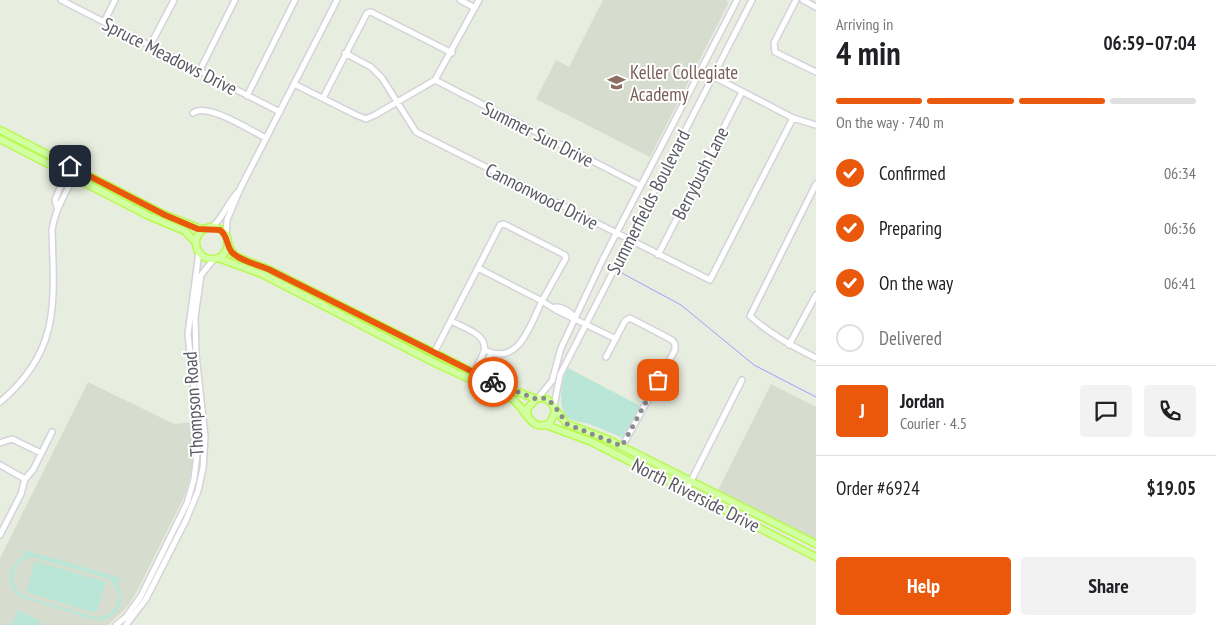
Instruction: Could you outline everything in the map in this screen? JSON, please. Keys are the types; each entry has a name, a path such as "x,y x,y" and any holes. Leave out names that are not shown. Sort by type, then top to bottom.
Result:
{"main road":[{"name":"North Riverside Drive","path":"0,130 165,215 207,229 220,230 235,256 264,267 477,374 537,399 550,400 567,424 622,446 816,544"},
{"path":"0,140 149,216 185,231 196,243 199,252"},
{"path":"196,243 198,236 207,229"},
{"path":"216,258 225,252 227,240"},
{"name":"North Riverside Drive","path":"199,252 204,257 216,258 262,274 456,373 511,398 520,404 528,417 538,426 546,425 592,442 816,557"},
{"path":"347,317 350,311"},
{"path":"528,417 529,405 537,399"},
{"path":"546,425 555,416 554,407"}],"street":[{"name":"Spruce Meadows Drive","path":"61,0 280,112"},
{"path":"104,22 115,0"},
{"path":"150,46 174,0"},
{"path":"199,72 235,0"},
{"path":"247,96 295,0"},
{"path":"227,240 227,220 240,190 337,0"},
{"path":"460,0 475,8"},
{"path":"294,84 366,119 435,80 452,53 479,0"},
{"name":"Summerfields Boulevard","path":"537,399 552,381 561,348 737,0"},
{"name":"Summerfields Boulevard","path":"554,407 560,375 752,0"},
{"path":"796,0 774,44 775,52 816,72"},
{"path":"804,0 816,7"},
{"path":"323,98 367,12 371,12 452,53"},
{"name":"Cannonwood Drive","path":"345,53 371,67 382,78 416,132 710,280 793,118"},
{"path":"701,70 793,118 816,125"},
{"name":"Summer Sun Drive","path":"435,80 642,186"},
{"name":"Berrybush Lane","path":"658,255 742,92"},
{"path":"193,113 200,109 211,110 266,138"},
{"path":"0,402 13,391 30,371 49,331 54,292 52,230 57,207 54,200 70,166"},
{"path":"57,207 63,202 78,170"},
{"path":"816,184 750,316 789,345 816,358"},
{"path":"207,229 218,222 228,202 240,190"},
{"path":"434,353 500,225 507,224 562,252 566,258 519,346 507,354 492,353 485,350"},
{"name":"Thompson Road","path":"187,512 197,467 198,430 189,356 199,252"},
{"name":"Thompson Road","path":"126,625 142,606 151,582 198,491 203,468 204,431 192,317 201,275 216,258"},
{"path":"478,268 542,301 565,310 576,318 616,339"},
{"path":"789,345 816,295"},
{"path":"606,357 625,321 630,318 672,340 676,347 622,446"},
{"path":"451,321 475,333 480,338 485,350 477,374"},
{"path":"477,374 492,353"},
{"path":"686,490 742,380"},
{"path":"198,430 204,431"},
{"path":"0,535 21,494 25,479 33,470 52,432"},
{"path":"0,443 12,439 41,453"},
{"path":"0,466 25,479"},
{"name":"Thompson Road","path":"116,625 132,609 151,582"}],"shaded area":[{"name":"Keller Collegiate Academy","path":"603,0 725,0 729,2 650,157 536,99 556,60 569,67"},
{"path":"568,368 642,407 625,439 587,423 572,420 566,415 561,403 561,395 563,380"},
{"path":"88,382 174,424 192,422 194,437 192,470 184,497 128,606 108,625 0,625 0,558"},
{"path":"771,384 816,407 816,540 718,490"},
{"path":"24,550 121,578 120,581 116,581 121,595 119,608 110,617 95,620 20,597 12,586 10,574 16,562 27,554 23,553","holes":["33,557 110,579 119,593 119,598 113,611 100,617 27,597 19,593 13,581 15,568 23,559"]},
{"path":"35,561 106,582 96,613 26,592"},
{"path":"18,610 40,621 37,625 11,625"}],"waterway":[{"path":"618,271 681,305 754,365 816,397"}],"way so far":[{"path":"493,382 536,399 545,398 550,400 560,417 567,424 622,446 658,380"}],"place":[{"name":"Keller Collegiate Academy","path":"616,83"}],"route":[{"path":"70,166 165,215 198,229 216,228 220,230 224,233 230,250 235,256 272,271 493,382"}]}
